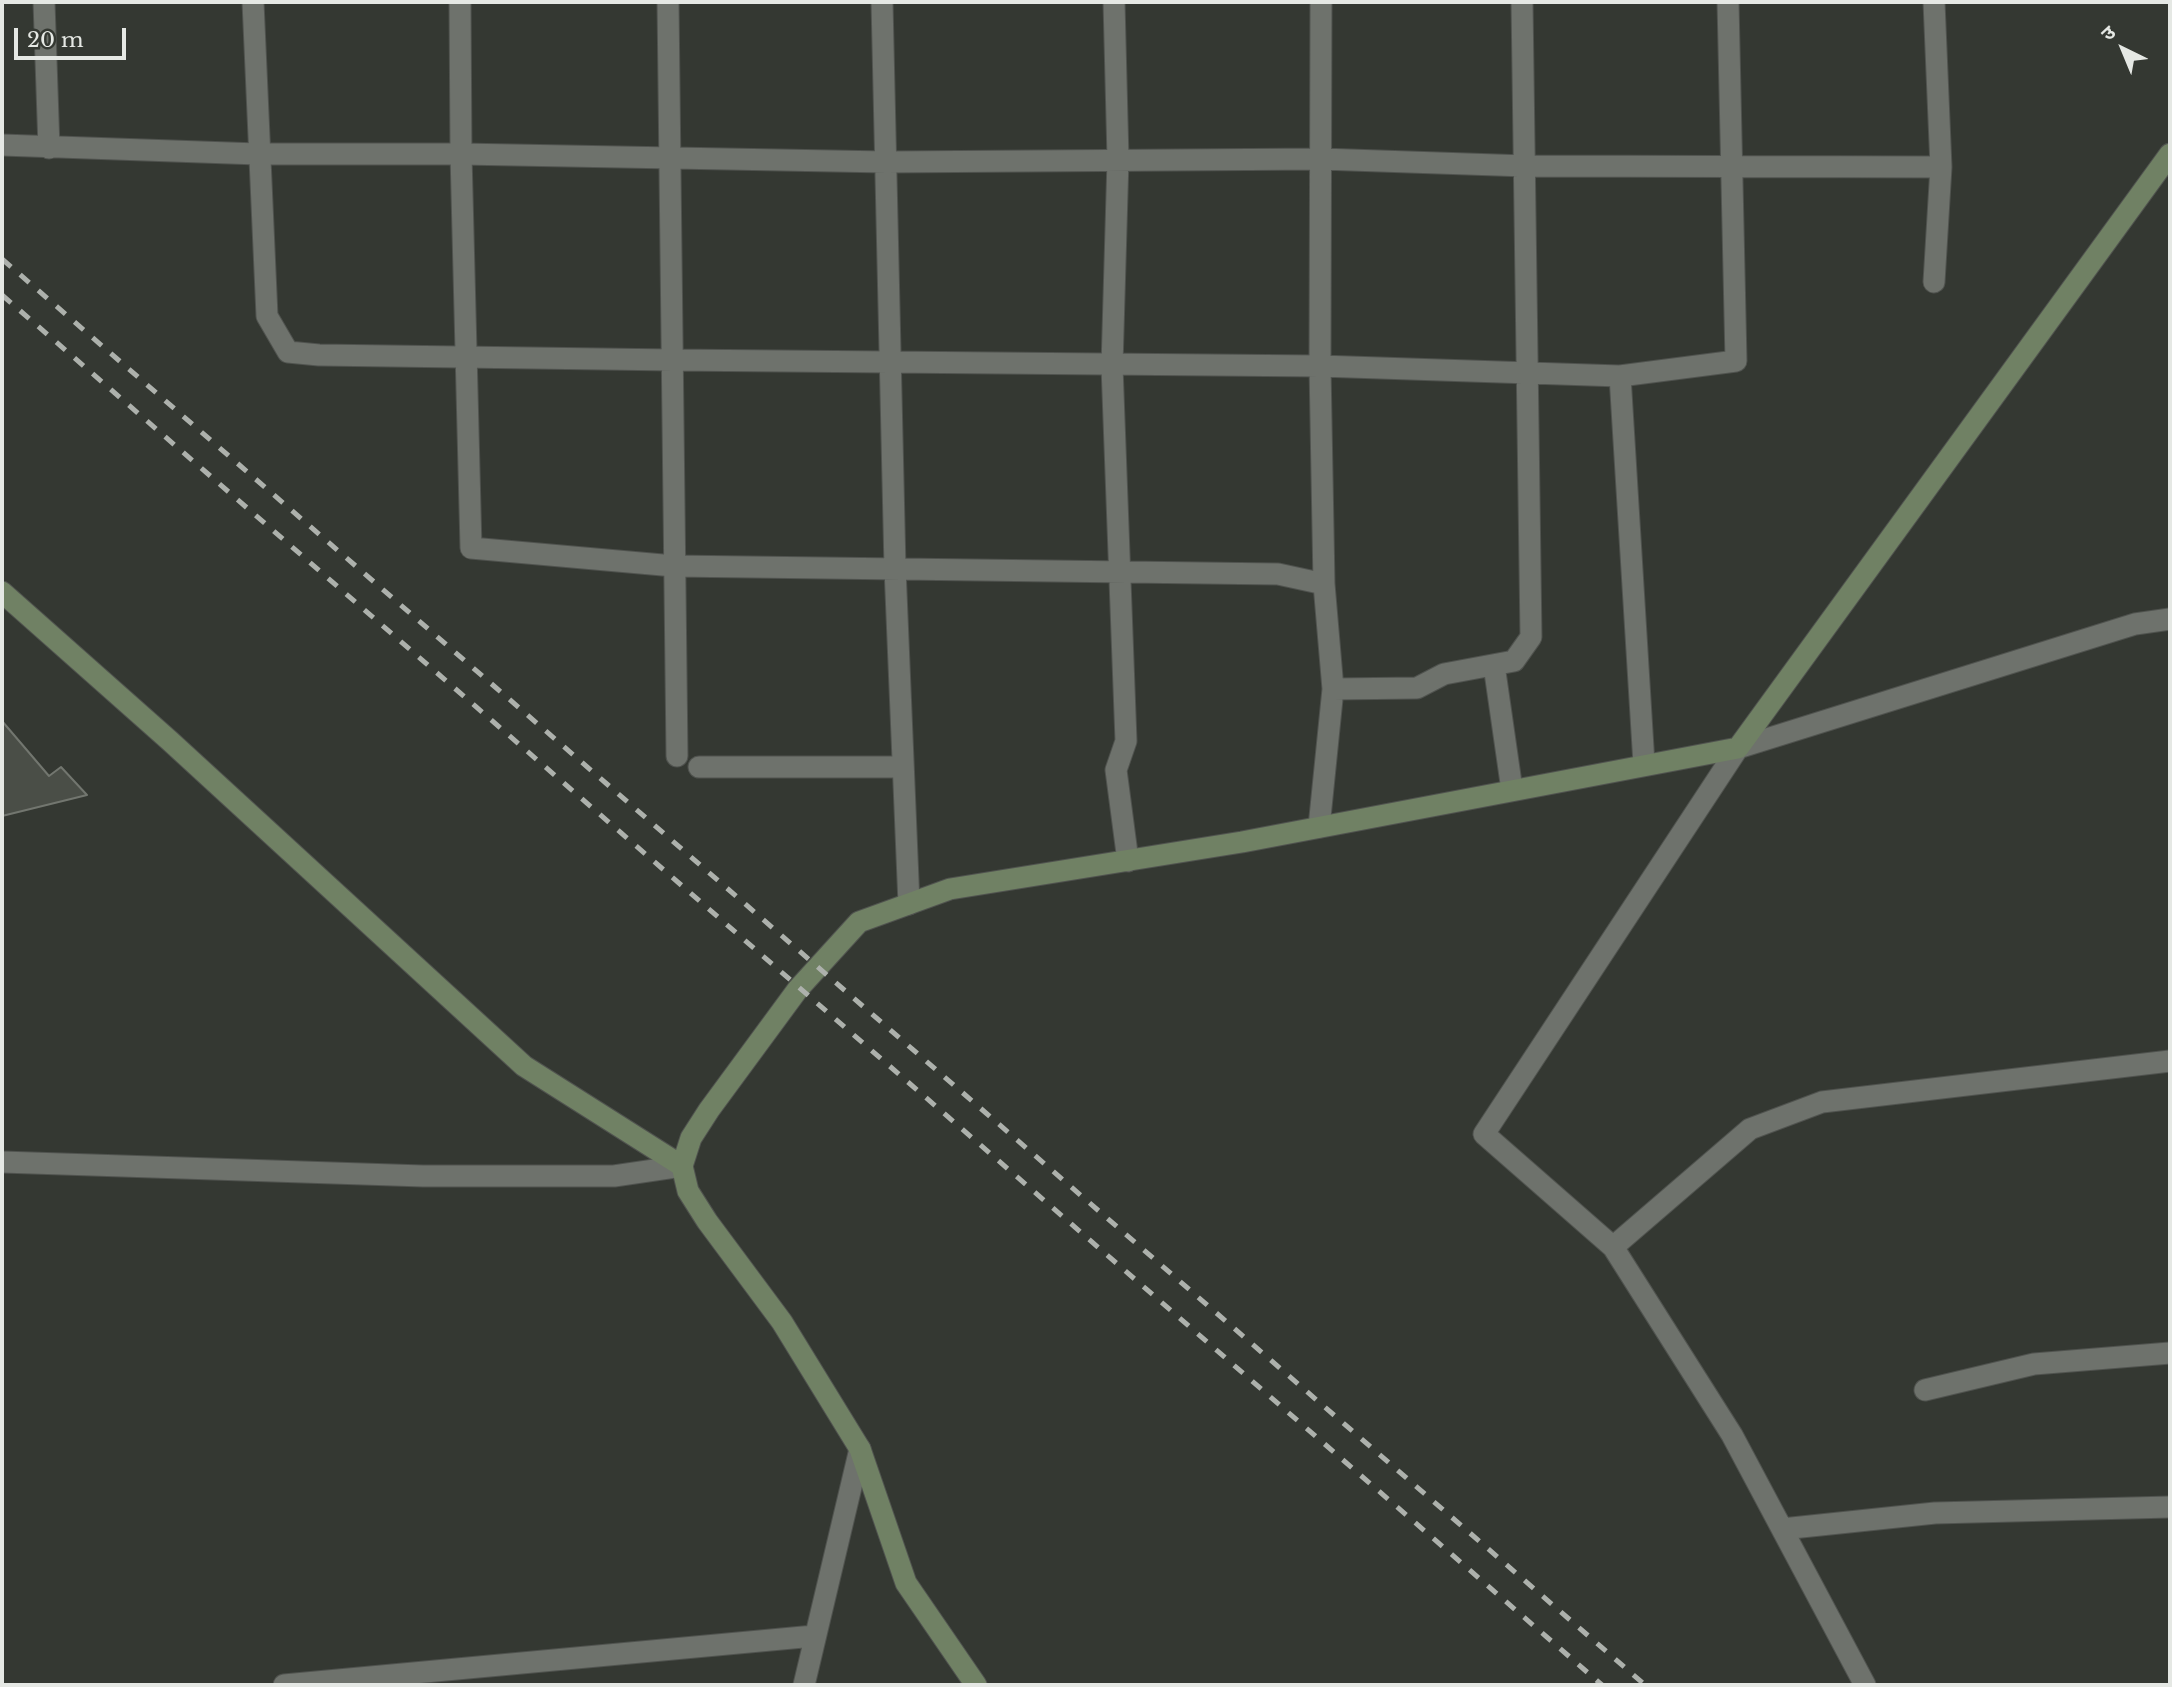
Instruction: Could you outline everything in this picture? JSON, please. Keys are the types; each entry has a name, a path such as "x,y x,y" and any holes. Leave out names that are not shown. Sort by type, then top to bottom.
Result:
{"main road":[{"path":"976,1685 906,1583 860,1449 782,1322 706,1221 688,1191 682,1166 691,1139 709,1110 798,989 859,922 950,889 1319,827 1738,748 2170,153"},
{"path":"2,592 170,741 524,1066 682,1166"}],"street":[{"path":"44,2 49,148"},
{"path":"253,2 257,154 267,316 288,352 319,355 1112,366 1320,366 1620,376 1736,360 1728,2"},
{"path":"460,2 471,548 674,566 1278,574 1324,584"},
{"path":"668,2 677,756"},
{"path":"882,2 895,568 909,904"},
{"path":"1114,2 1118,159 1112,366 1117,571 1126,741 1116,770 1128,861"},
{"path":"1319,827 1333,689 1324,584 1320,366 1321,2"},
{"path":"1333,689 1417,688 1444,674 1514,661 1531,637 1522,2"},
{"path":"1934,2 1941,167 1934,282"},
{"path":"2,145 257,154 461,154 886,162 1321,159 1526,166 1941,167"},
{"path":"1620,376 1644,764"},
{"path":"1865,1685 1732,1435 1613,1247 1484,1134 1738,748 2135,624 2170,619"},
{"path":"1494,665 1512,790"},
{"path":"699,767 902,767"},
{"path":"1613,1247 1750,1129 1822,1102 2170,1061"},
{"path":"2,1162 423,1176 614,1177 682,1166"},
{"path":"1925,1390 2035,1364 2170,1353"},
{"path":"804,1685 860,1449"},
{"path":"1782,1529 1935,1513 2170,1507"},
{"path":"284,1685 814,1636"}],"building":[{"path":"2,721 49,776 61,767 87,795 2,816"}],"railway":[{"path":"2,259 1645,1685"},
{"path":"2,295 1602,1685"}]}
